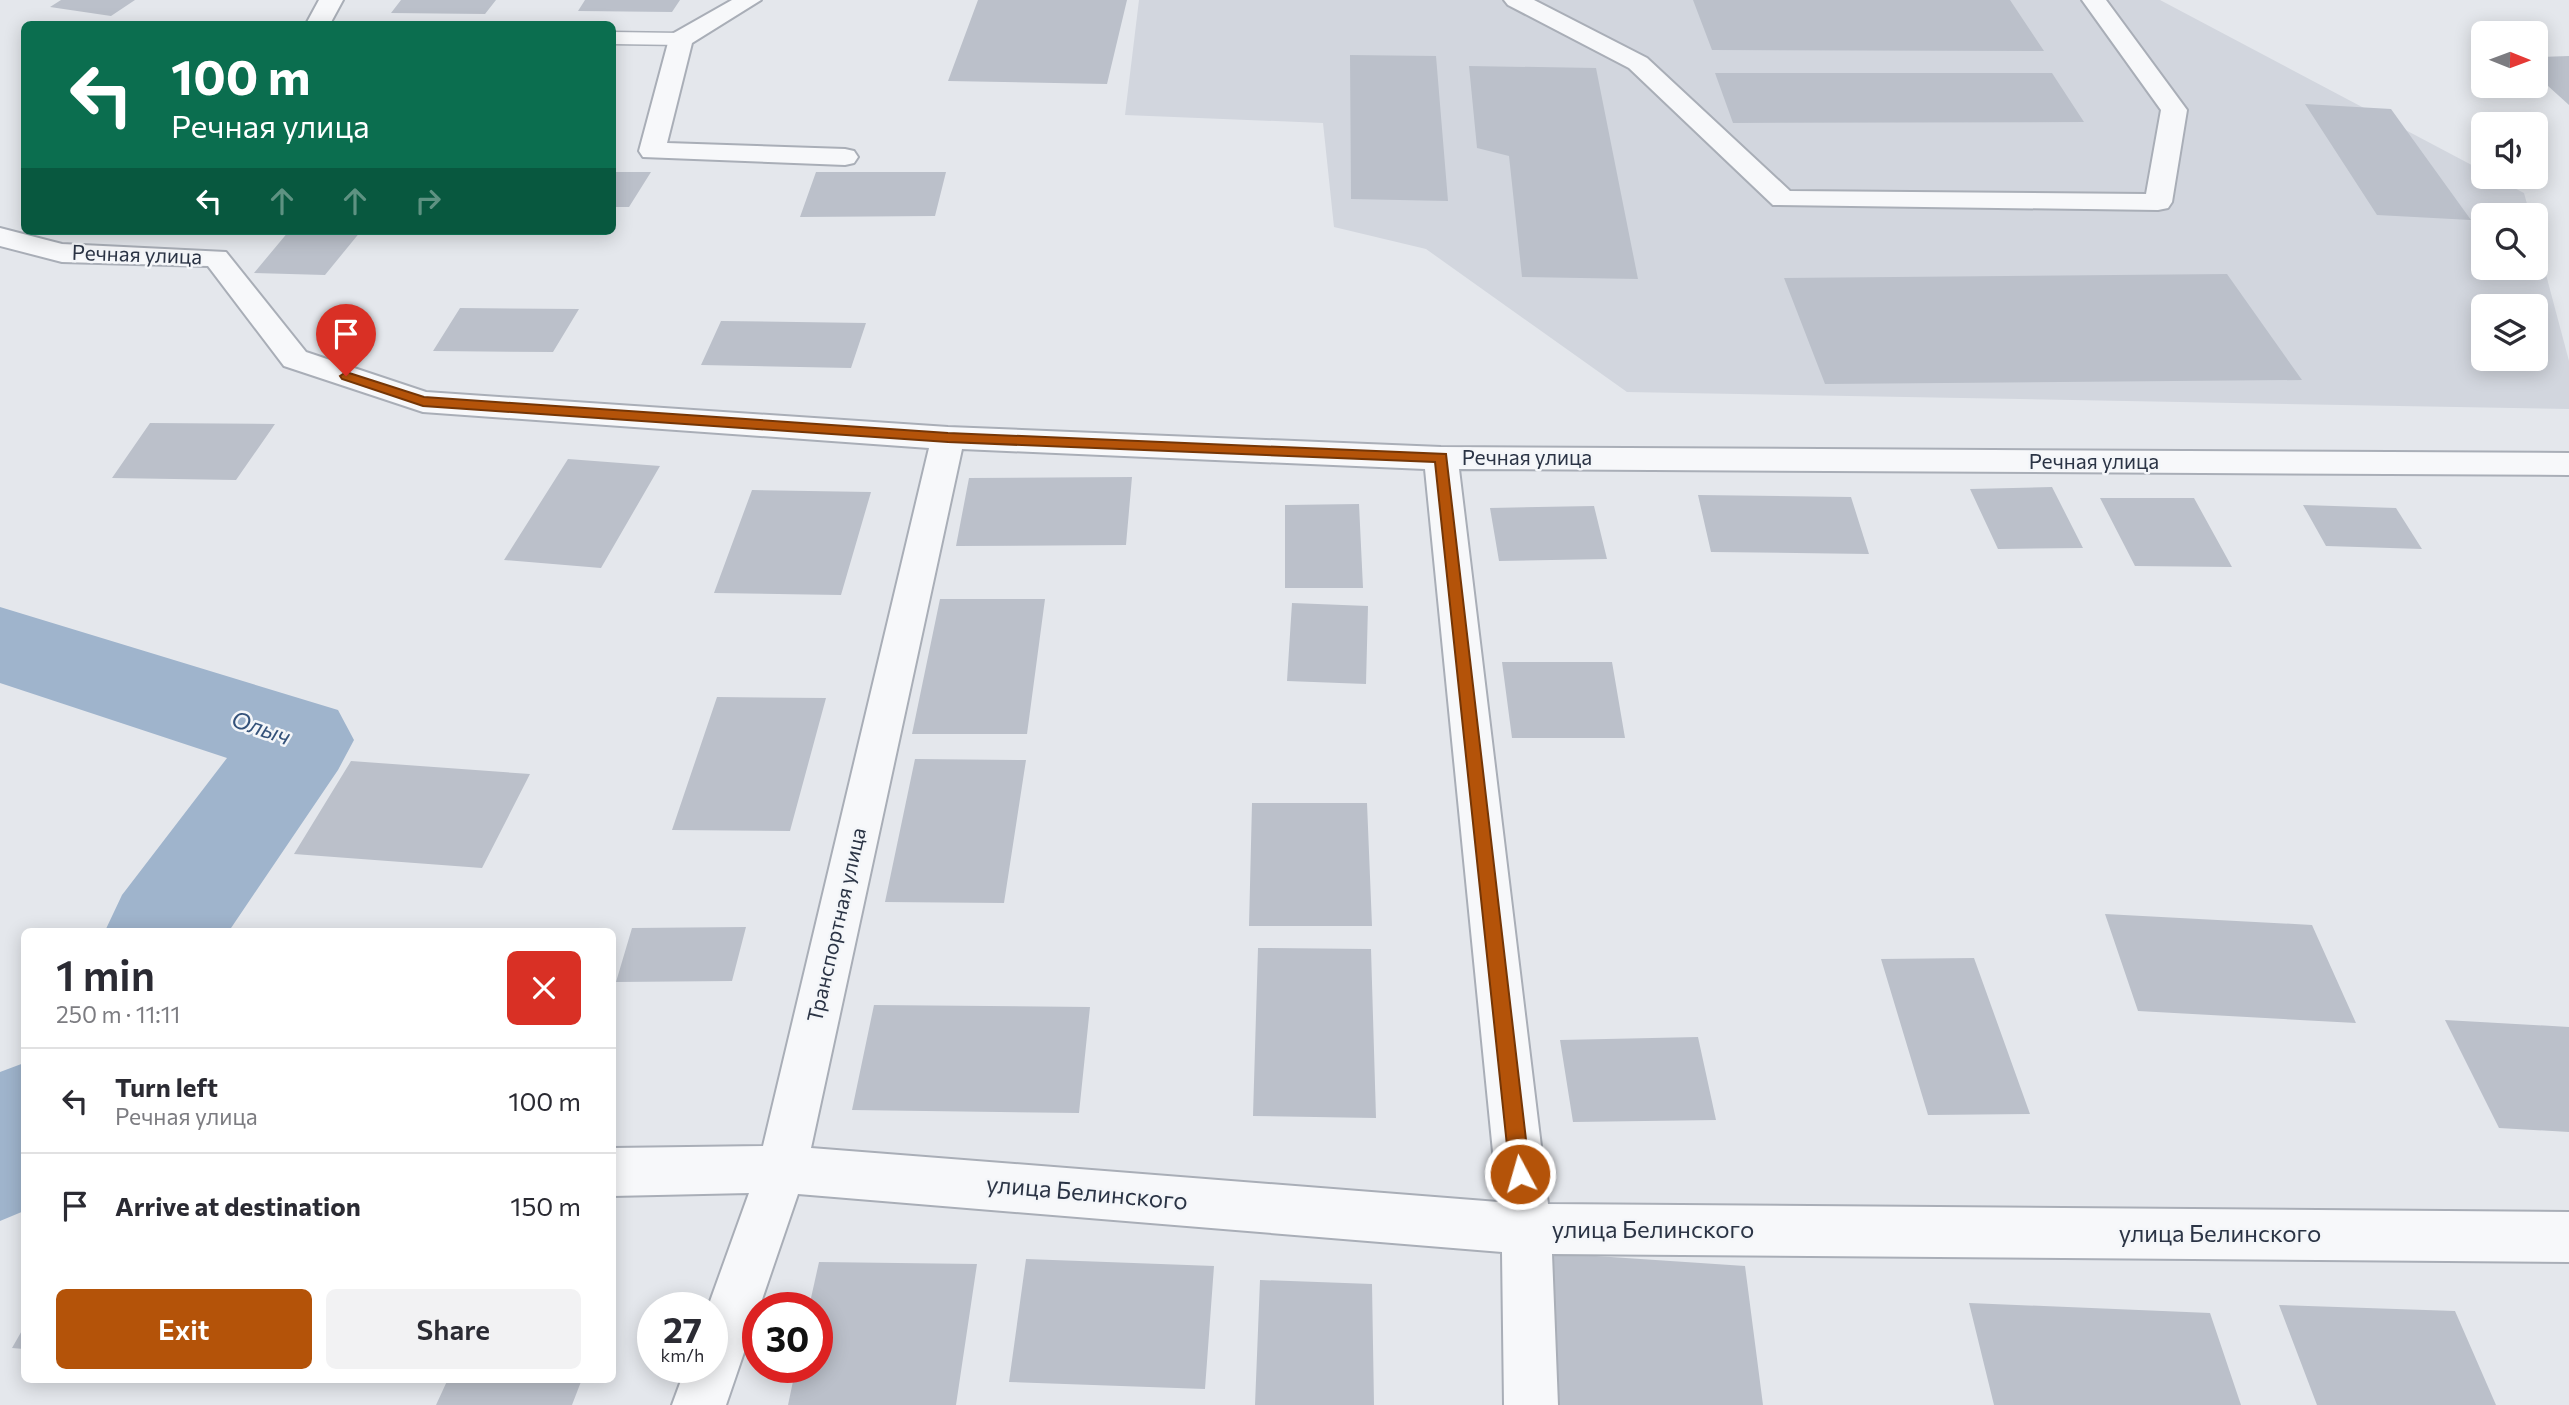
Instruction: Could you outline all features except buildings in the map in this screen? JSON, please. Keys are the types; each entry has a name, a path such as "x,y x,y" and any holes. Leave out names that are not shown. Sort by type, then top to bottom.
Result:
{"street":[{"path":"320,21 331,0"},
{"path":"749,0 681,39 652,151 845,156"},
{"path":"1516,0 1638,63 1783,199 2158,202 2174,110 2094,0"},
{"name":"Речная улица","path":"0,237 61,253 223,244 295,359 423,402 948,438 1441,458 2569,464"},
{"name":"Транспортная улица","path":"699,1405 782,1169 948,438"},
{"path":"1441,458 1526,1229 1531,1405"},
{"name":"улица Белинского","path":"616,1172 782,1169 1526,1229 2569,1237"}],"lane":[{"path":"616,38 681,39"}],"shaded area":[{"path":"1139,0 2160,0 2471,165 2471,189 2516,189 2524,193 2527,203 2471,203 2471,280 2547,280 2569,361 2569,409 1627,392 1426,249 1334,227 1323,123 1125,115"}],"waterway":[{"name":"Олыч","path":"0,645 301,740 165,928"},
{"name":"Олыч","path":"0,1158 21,1128"}],"route":[{"path":"346,376 423,402 948,438 1441,458 1520,1174"}]}
